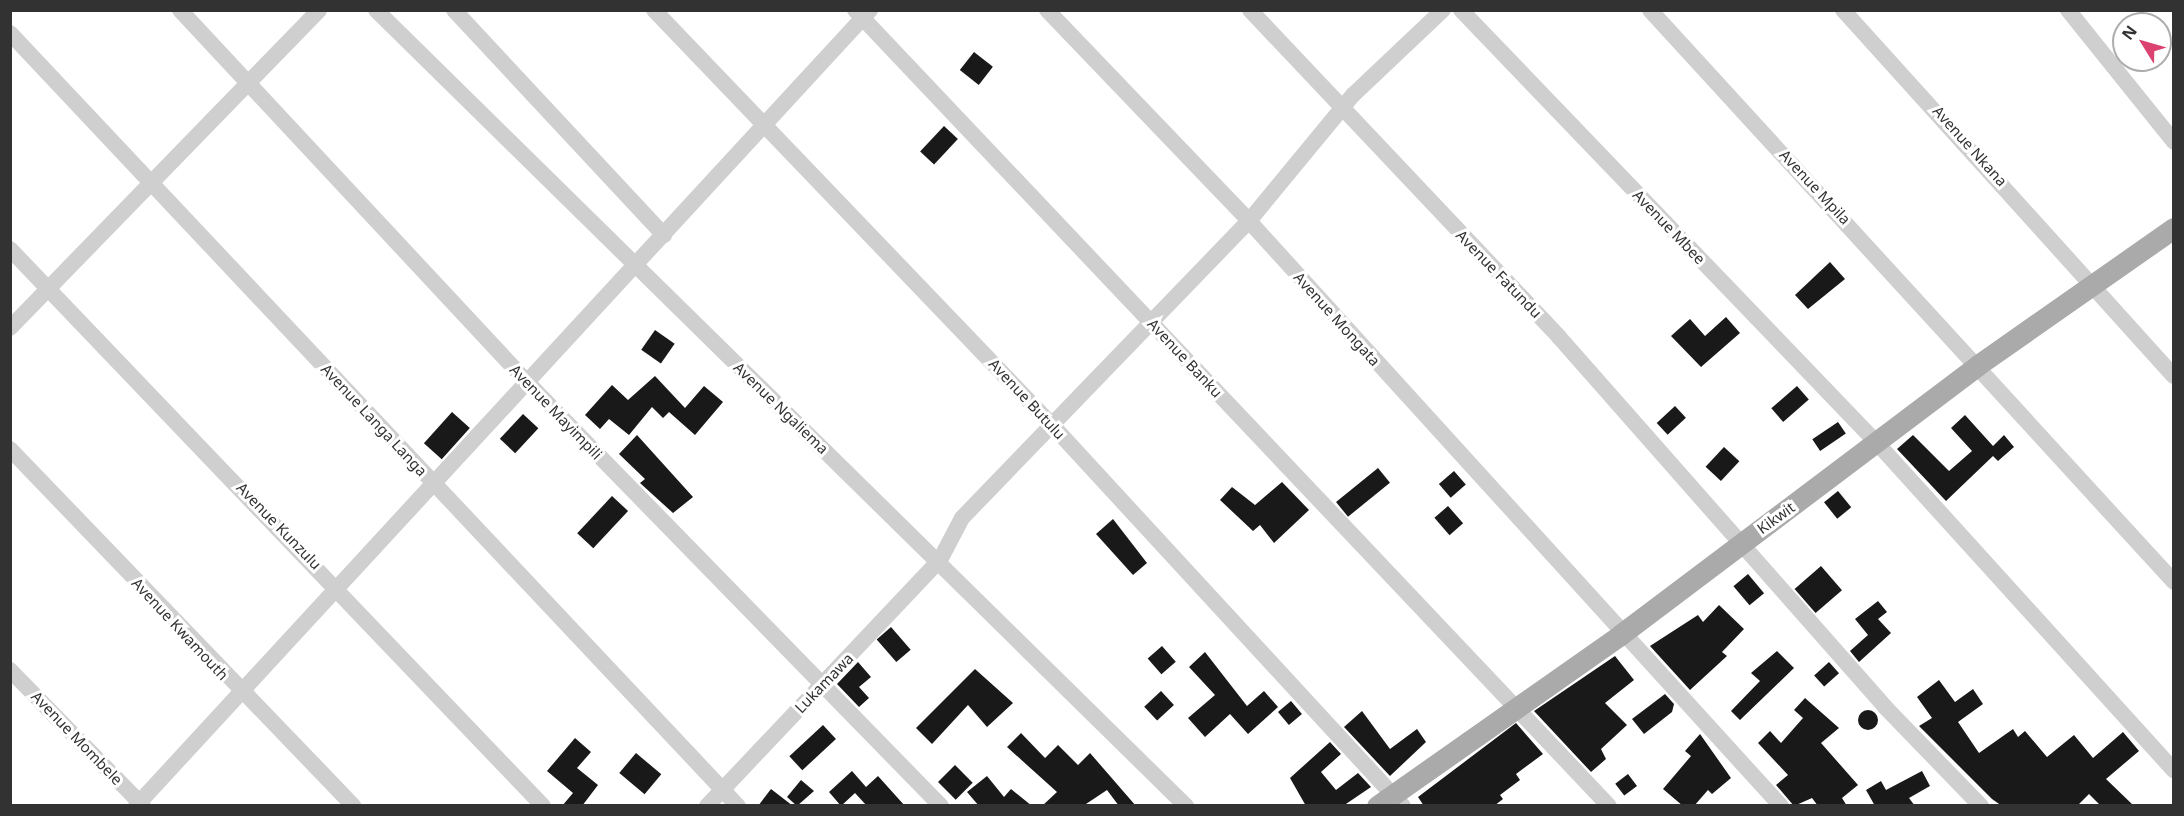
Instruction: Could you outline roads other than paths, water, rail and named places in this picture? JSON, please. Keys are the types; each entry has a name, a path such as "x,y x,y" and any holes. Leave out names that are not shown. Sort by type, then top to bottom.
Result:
{"main road":[{"name":"Kikwit","path":"1391,802 1514,707 1620,635 1877,444 1978,365 2174,228"}],"street":[{"name":"Avenue Mayimpili","path":"180,10 528,383 821,687 941,806"},
{"path":"10,328 47,287 153,183 319,10"},
{"name":"Avenue Ngaliema","path":"376,10 634,268 940,560 1186,806"},
{"path":"454,10 664,235"},
{"name":"Avenue Butulu","path":"654,10 1051,424 1391,802"},
{"name":"Avenue Mongata","path":"1047,10 1249,221 1620,635 1781,806"},
{"name":"Avenue Fatundu","path":"1250,10 1341,111 1559,337 1739,545 1981,806"},
{"name":"Lukamawa","path":"707,806 940,560 962,519 1249,221 1341,111 1443,10"},
{"name":"Avenue Mbee","path":"1461,10 1877,444 2174,771"},
{"name":"Avenue Mpila","path":"1650,10 1978,365 2174,582"},
{"name":"Avenue Nkana","path":"1843,10 2095,284 2174,376"},
{"path":"2068,10 2174,142"},
{"path":"139,804 634,268 862,13"},
{"name":"Avenue Banku","path":"862,13 1609,806"},
{"name":"Avenue Langa Langa","path":"10,33 738,806"},
{"name":"Avenue Kunzulu","path":"10,249 338,586 543,806"},
{"name":"Avenue Kwamouth","path":"10,450 242,694 353,806"},
{"name":"Avenue Mombele","path":"10,670 139,804"}]}
